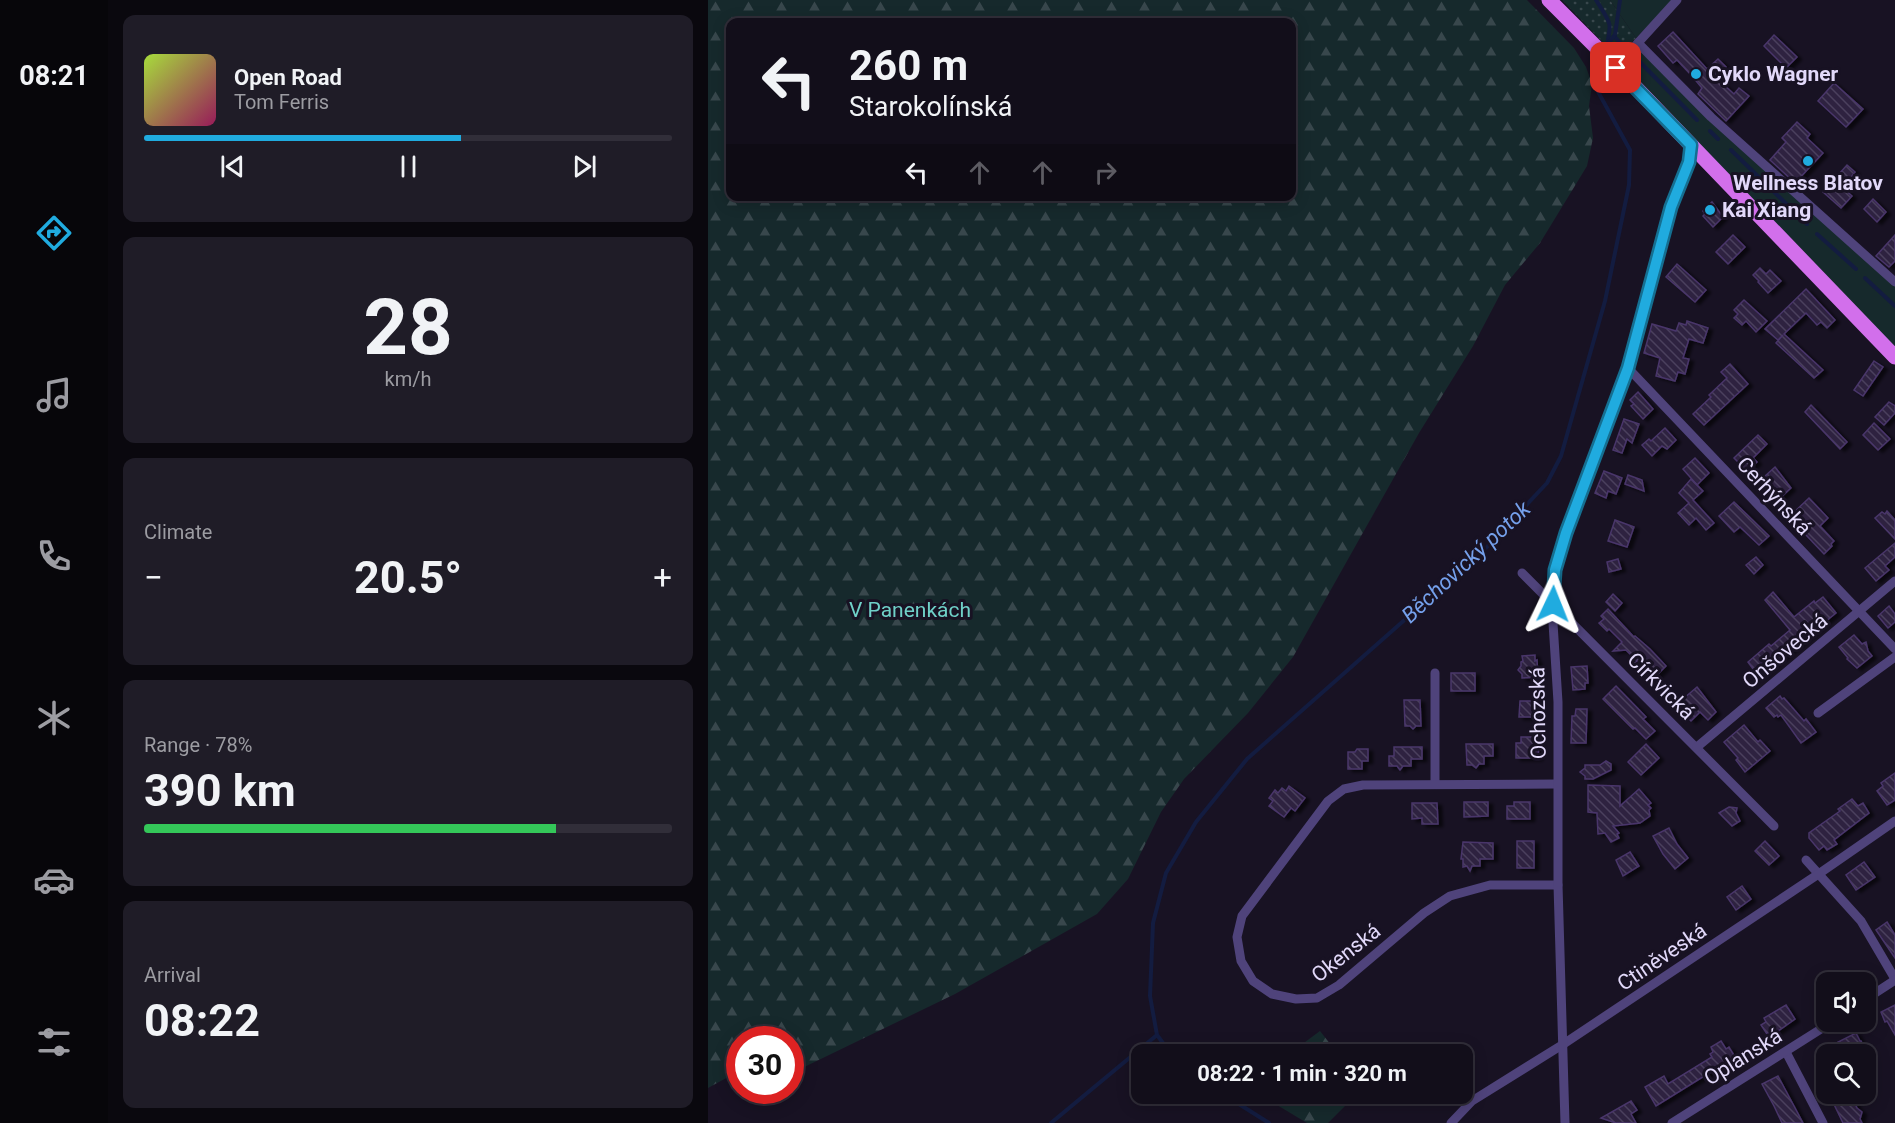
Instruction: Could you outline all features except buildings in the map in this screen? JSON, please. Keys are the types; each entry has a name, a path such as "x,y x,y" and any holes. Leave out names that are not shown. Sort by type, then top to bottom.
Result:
{"main road":[{"path":"1549,0 1895,357"}],"street":[{"path":"1616,68 1677,0"},
{"path":"1638,43 1711,117 1895,282"},
{"name":"Ochozská","path":"1565,1123 1558,885 1558,702 1553,624 1555,570 1566,533 1628,368 1671,207 1689,162 1691,145"},
{"name":"Cerhýnská","path":"1628,368 1895,649"},
{"name":"Církvická","path":"1522,573 1774,826"},
{"name":"Onšovecká","path":"1697,747 1895,581"},
{"path":"1818,713 1895,657"},
{"path":"1435,673 1435,784"},
{"name":"Okenská","path":"1557,784 1363,785 1344,789 1328,801 1242,916 1237,937 1241,962 1253,981 1272,994 1296,999 1317,998 1339,986 1424,913 1450,896 1490,885 1558,885"},
{"name":"Ctiněveská","path":"1451,1123 1472,1101 1562,1045 1895,821"},
{"path":"1806,860 1861,921 1895,979 1876,992"},
{"name":"Oplanská","path":"1676,1122 1817,1032"},
{"path":"1786,1052 1823,1123"}],"green space":[{"name":"V Panenkách","path":"708,0 1527,0 1574,48 1586,67 1592,84 1589,106 1593,138 1587,166 1540,243 1505,285 1473,346 1419,433 1293,657 1248,713 1184,779 1161,812 1128,879 1097,914 955,994 804,1067 804,1026 726,1026 726,1078 708,1088"},
{"path":"1562,0 1610,0 1636,38 1617,57"},
{"path":"1610,0 1673,0 1636,38"},
{"path":"1638,43 1895,284 1895,355 1616,67"},
{"path":"1320,1031 1330,1044 1302,1044"},
{"path":"1276,1104 1347,1104 1328,1123 1307,1123"}],"waterway":[{"name":"Běchovický potok","path":"1596,0 1610,28 1606,50"},
{"path":"1609,42 1615,35 1620,0"},
{"path":"1614,36 1622,45"},
{"path":"1637,59 1697,120"},
{"name":"Běchovický potok","path":"1164,1044 1157,1035 1150,996 1153,923 1166,873 1196,822 1247,759 1485,549 1547,483 1561,456 1605,301 1629,185 1630,150 1596,88 1603,60"},
{"path":"1710,131 1718,139"},
{"path":"1731,150 1807,224"},
{"path":"1817,234 1856,269"},
{"path":"1865,278 1895,306"},
{"path":"1051,1123 1157,1035"},
{"name":"Běchovický potok","path":"1239,1104 1269,1123"}],"place":[{"name":"Cyklo Wagner","path":"1696,74"},
{"name":"Wellness Blatov","path":"1808,161"},
{"name":"Kai Xiang","path":"1710,210"}],"route":[{"path":"1553,604 1555,570 1566,533 1628,368 1671,207 1689,162 1691,145 1616,68"}]}
